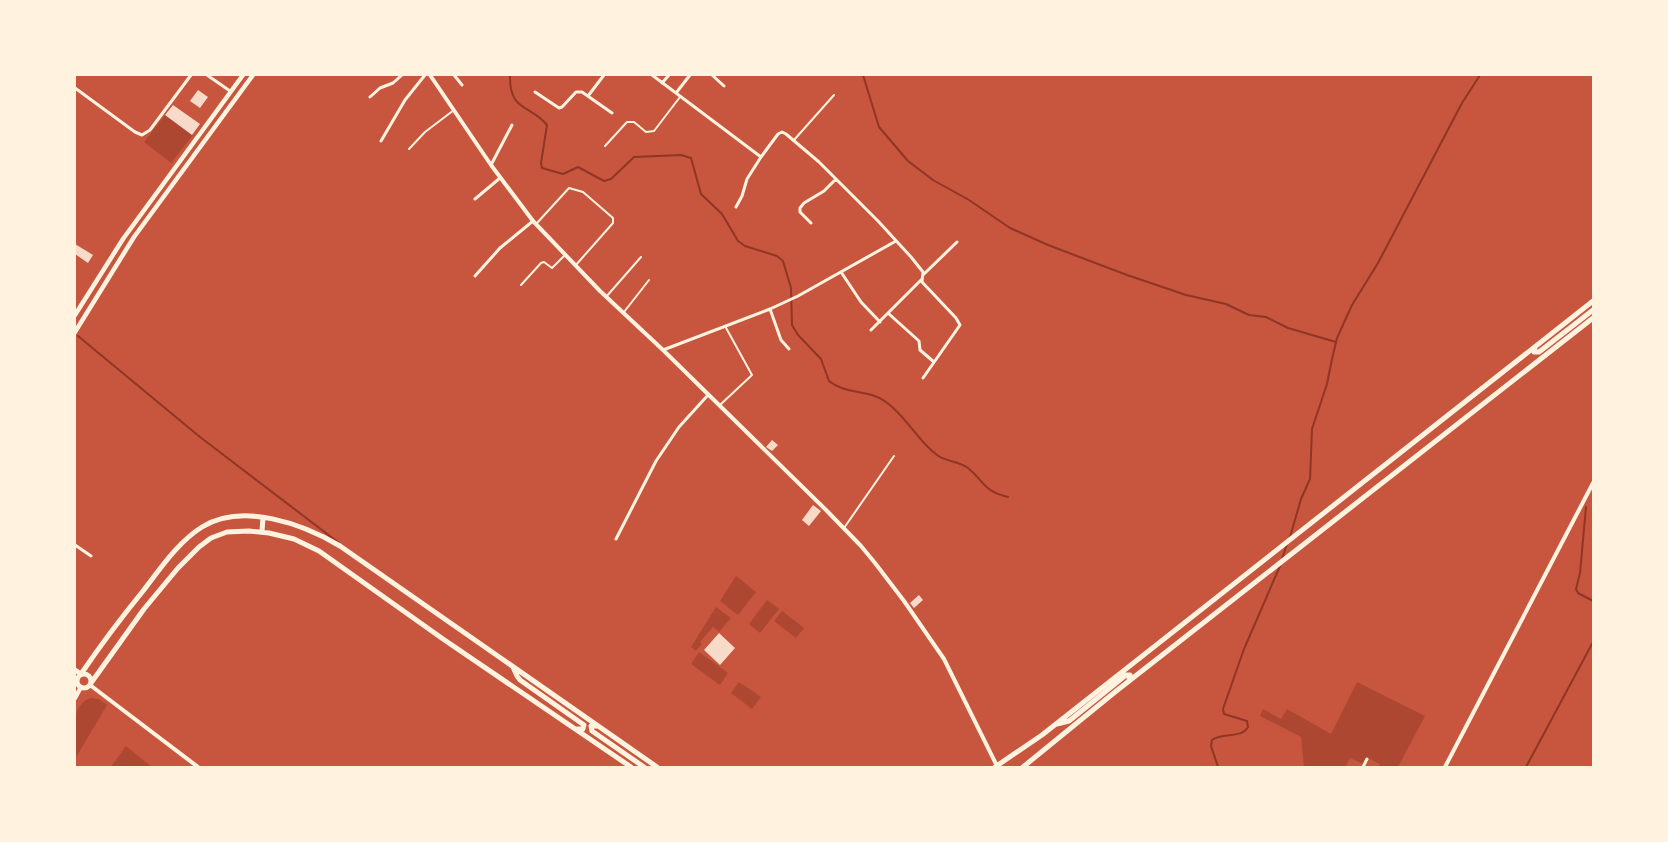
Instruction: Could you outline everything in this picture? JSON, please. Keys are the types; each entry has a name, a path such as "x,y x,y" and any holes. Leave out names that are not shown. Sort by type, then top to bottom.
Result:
{"highway":[{"path":"996,767 1056,724 1593,301"},
{"path":"1536,346 1534,351 1537,353 1593,310"},
{"path":"1022,767 1593,318"},
{"path":"262,532 263,518"},
{"path":"632,767 319,551 294,539 262,532 241,531 222,534 205,542 194,552 136,619 90,684 86,688 81,687 76,681 103,642 153,578 192,536 208,524 221,520 263,518 297,525 324,537 657,767"},
{"path":"513,667 520,680 584,725 583,729 575,729"},
{"path":"75,670 90,676 90,684"},
{"path":"1056,724 1069,721 1127,674 1131,676 1128,682"},
{"path":"600,728 594,725 590,728 644,767"}],"main road":[{"path":"75,315 109,261 243,75"},
{"path":"75,332 134,237 254,75"},
{"path":"194,142 201,146"},
{"path":"109,261 116,265"},
{"path":"75,698 81,687"}],"street":[{"path":"75,88 135,132 142,135 150,130 191,75"},
{"path":"207,75 230,92"},
{"path":"370,97 380,88 393,83 402,75"},
{"path":"381,140 405,100 425,75"},
{"path":"430,75 500,178 564,255 861,546 896,590 940,653 996,767"},
{"path":"454,75 462,85"},
{"path":"588,96 604,75"},
{"path":"652,75 760,157"},
{"path":"662,83 669,75"},
{"path":"676,93 690,75"},
{"path":"712,75 724,86"},
{"path":"535,92 559,108 578,92 582,92 612,113"},
{"path":"490,164 512,125"},
{"path":"736,207 742,196 746,179 760,157 779,133 783,132 836,179 896,241 916,263 923,274"},
{"path":"476,199 500,178"},
{"path":"811,223 800,212 800,208 804,203 824,191 836,179"},
{"path":"475,276 500,248 535,222"},
{"path":"663,350 770,309 798,296 896,241"},
{"path":"872,330 922,279 923,274 957,242"},
{"path":"841,272 862,302 880,322"},
{"path":"922,279 923,283 959,321 960,325 923,378"},
{"path":"770,309 781,340 789,349"},
{"path":"889,314 920,341 920,350 934,362"},
{"path":"616,539 656,460 680,427 708,395"},
{"path":"1445,767 1593,482"},
{"path":"75,546 91,556"},
{"path":"90,684 198,767"},
{"path":"1363,767 1367,759"}],"lane":[{"path":"794,140 834,95"},
{"path":"605,146 627,122 634,122 646,132 654,131 680,97"},
{"path":"409,149 425,132 454,110"},
{"path":"535,222 568,188 583,192 613,218 614,222 575,266"},
{"path":"521,285 541,262 552,268 564,255"},
{"path":"606,297 641,257"},
{"path":"624,313 649,280"},
{"path":"719,406 752,375 725,326"},
{"path":"844,529 894,456"}],"shaded area":[{"path":"165,115 193,135 171,163 144,142"},
{"path":"736,576 756,592 738,615 720,601"},
{"path":"767,600 779,609 760,633 749,624"},
{"path":"716,607 731,618 719,632 713,627 700,642 702,644 696,651 691,647"},
{"path":"782,611 804,628 796,638 774,621"},
{"path":"699,652 728,673 720,685 691,664"},
{"path":"739,682 761,697 752,709 731,693"},
{"path":"1357,682 1425,716 1398,767 1379,767 1380,764 1366,757 1363,764 1350,758 1345,767 1304,767 1301,737 1260,716 1263,709 1281,719 1287,709 1331,734"},
{"path":"91,698 99,699 107,705 75,759 74,724 76,715 84,702"},
{"path":"126,746 152,767 111,767"}],"building":[{"path":"198,90 208,97 200,108 190,101"},
{"path":"173,105 200,124 192,135 165,115"},
{"path":"75,244 93,255 88,263 75,254"},
{"path":"772,440 778,445 772,451 766,447"},
{"path":"813,505 821,511 809,526 802,520"},
{"path":"919,595 923,600 914,608 910,603"},
{"path":"719,633 735,648 720,665 704,650"}],"waterway":[{"path":"510,75 513,95 517,102 547,125 541,163 542,168 563,174 578,167 604,181 611,179 634,157 681,155 691,158 701,194 722,214 738,241 745,246 777,256 783,261 791,288 792,325 798,335 821,359 829,381 843,388 872,395 886,402 900,414 923,442 937,455 968,468 989,489 1008,497"},
{"path":"863,75 879,127 908,161 933,180 969,200 1010,228 1048,245 1127,275 1186,295 1226,304 1249,315 1266,317 1288,328 1336,342"},
{"path":"1290,537 1301,499 1310,479 1312,429 1327,384 1337,338 1352,305 1378,263 1462,103 1480,75"},
{"path":"78,336 200,437 339,543"},
{"path":"1586,507 1580,573 1576,589 1578,593 1593,601"},
{"path":"1282,559 1287,544"},
{"path":"1218,767 1211,746 1212,740 1221,736 1241,733 1248,727 1247,721 1224,714 1223,709 1244,649 1280,566"},
{"path":"1526,767 1593,642"}]}
